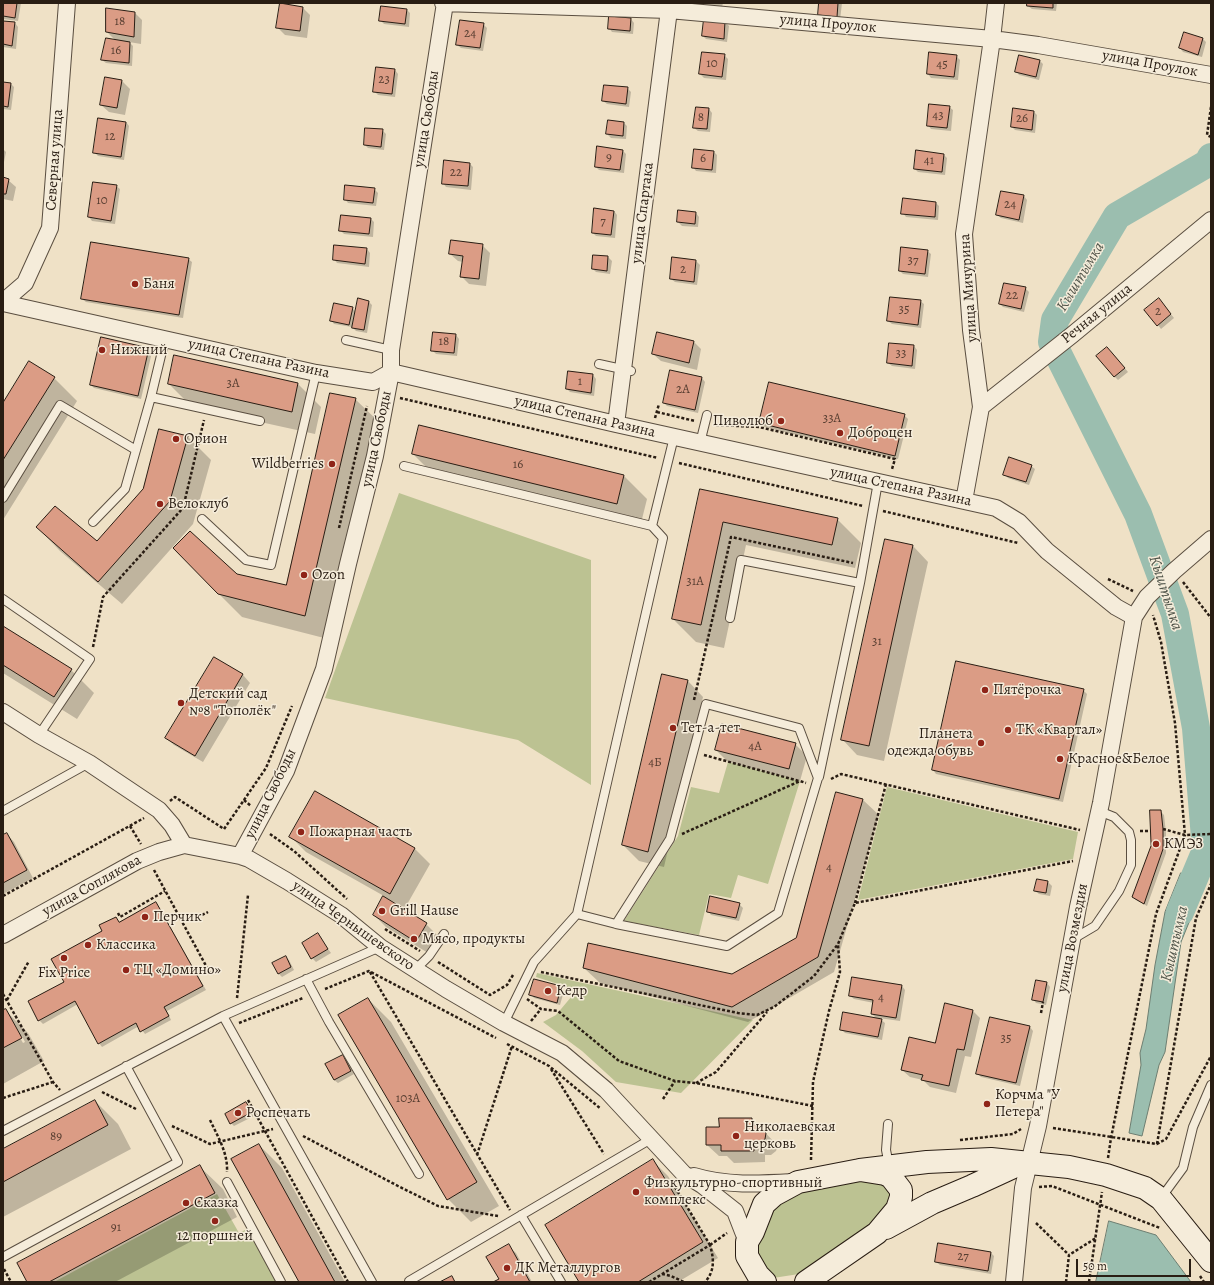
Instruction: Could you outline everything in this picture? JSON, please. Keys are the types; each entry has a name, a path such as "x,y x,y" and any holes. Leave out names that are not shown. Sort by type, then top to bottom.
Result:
{"main road":[{"path":"742,1282 745,1240 753,1232 764,1204 774,1195 798,1182 889,1165 991,1159 1068,1166 1106,1175 1145,1188 1161,1199 1211,1261"},
{"path":"806,1282 877,1233 932,1203 1026,1162"},
{"path":"860,1170 885,1174 894,1180 901,1190 901,1197 897,1209 877,1233"},
{"path":"745,1240 758,1275 765,1282"}],"street":[{"name":"Северная улица","path":"3,302 25,283 50,228 67,3"},
{"name":"улица Проулок","path":"444,3 671,7 992,39 1038,45 1211,75"},
{"name":"улица Свободы","path":"240,856 286,771 324,669 374,456 391,372 391,350 444,3"},
{"name":"улица Мичурина","path":"964,501 981,408 971,330 964,234 996,3"},
{"name":"улица Спартака","path":"616,424 627,370 671,7"},
{"name":"Речная улица","path":"981,408 1211,220"},
{"name":"улица Степана Разина","path":"3,302 316,373 372,382"},
{"name":"улица Степана Разина","path":"391,372 700,443 996,508 1019,522 1047,550 1116,607 1134,617"},
{"path":"372,382 391,372"},
{"name":"улица Возмездия","path":"1014,1282 1026,1162 1038,1126 1078,907 1099,811 1134,617 1147,598 1174,571 1211,539"},
{"path":"3,712 39,735 89,763 158,810 172,824 184,845"},
{"name":"улица Чернышевского","path":"184,845 249,859 342,915 380,947 415,970 504,1023 562,1053 606,1090 650,1139 678,1177 702,1185 735,1211 745,1240"},
{"name":"улица Соплякова","path":"3,936 137,861 159,852 184,845"},
{"path":"678,1177 751,1185 798,1182"}],"lane":[{"path":"93,522 125,489 151,397 164,339"},
{"path":"346,340 391,350"},
{"path":"599,364 627,370"},
{"path":"202,519 246,560 272,565 316,373"},
{"path":"151,397 260,421"},
{"path":"3,498 60,405 136,450"},
{"path":"700,443 707,415"},
{"path":"652,526 674,437"},
{"path":"404,466 652,526 663,538 577,914 534,962 504,1023"},
{"path":"577,914 616,924 727,946 778,913 817,782 860,583 874,508 883,483"},
{"path":"730,618 741,560 860,583"},
{"path":"3,598 90,659 39,735"},
{"path":"616,924 670,839 706,704 799,728 817,782"},
{"path":"3,811 89,763"},
{"path":"1073,939 1095,926 1119,891 1131,865 1131,840 1129,832 1114,817 1099,811"},
{"path":"415,970 429,956 444,934"},
{"path":"3,1131 235,1010 380,947"},
{"path":"306,979 333,1029 419,1174"},
{"path":"223,1016 372,1282"},
{"path":"3,1257 178,1162 126,1066"},
{"path":"1161,1199 1183,1168 1193,1127 1211,1085"},
{"path":"888,1124 886,1150 889,1165"},
{"path":"409,1282 409,1280 650,1139"},
{"path":"227,1182 281,1282"},
{"path":"518,1217 561,1282"}],"path":[{"path":"1211,107 1207,135 1211,137"},
{"path":"339,530 372,382"},
{"path":"407,400 874,508 1047,550"},
{"path":"90,659 103,597 182,508 206,409"},
{"path":"657,412 705,424 759,427 895,459 883,483"},
{"path":"698,684 731,537 863,566"},
{"path":"1174,571 1211,618"},
{"path":"1089,1282 1096,1238 1098,1213 1106,1175 1111,1138 1156,914 1185,835 1175,723 1161,642 1147,598 1104,577"},
{"path":"175,797 224,829 266,768 293,704"},
{"path":"694,752 800,781 817,782 841,774 1081,830"},
{"path":"670,839 800,781"},
{"path":"855,903 886,784"},
{"path":"244,800 261,815 269,817 269,833 294,851 352,904"},
{"path":"3,896 158,810"},
{"path":"1163,829 1185,835 1211,834"},
{"path":"156,875 211,975"},
{"path":"1157,1144 1196,918 1211,884"},
{"path":"118,914 120,917 165,891"},
{"path":"235,1010 248,895"},
{"path":"202,915 208,912"},
{"path":"811,1160 815,1075 829,1011 840,972 838,944"},
{"path":"7,1001 30,961"},
{"path":"537,971 542,966"},
{"path":"498,1039 369,971 477,1155 518,1217"},
{"path":"507,985 519,992 541,1009 558,1011 619,1062 675,1081 696,1083 813,1106"},
{"path":"3,994 53,1082 67,1097"},
{"path":"696,1083 716,1072 768,1010"},
{"path":"505,1043 549,1066 601,1110"},
{"path":"477,1155 512,1046"},
{"path":"957,1141 1013,1134 1027,1125 1157,1144 1166,1139 1211,1056"},
{"path":"549,1066 609,1163"},
{"path":"663,1099 675,1081"},
{"path":"3,1098 53,1082"},
{"path":"100,1091 154,1119 210,1144 285,1126 438,1206 518,1217"},
{"path":"248,1100 264,1132 348,1282"},
{"path":"210,1120 228,1161 227,1182"},
{"path":"798,1182 798,1169 811,1160 818,1159"},
{"path":"678,1177 710,1245 713,1262 710,1276 705,1282"},
{"path":"1036,1223 1069,1255"},
{"path":"1069,1255 1096,1238"},
{"path":"649,1282 710,1245 745,1240"},
{"path":"1066,1282 1069,1255"},
{"path":"3,1266 11,1282"},
{"path":"662,1274 684,1282"}],"green space":[{"path":"399,493 591,560 591,785 518,740 325,698"},
{"path":"728,762 800,781 768,884 738,875 731,898 709,894 699,935 624,921 678,836 691,787 719,793"},
{"path":"887,787 1078,832 1073,859 858,900"},
{"path":"537,973 753,1020 681,1093 616,1082 582,1051 543,1022 556,1015 577,990 536,977"},
{"path":"875,1175 894,1194 887,1213 799,1274 773,1278 759,1258 758,1241 762,1222 790,1192"},
{"path":"217,1194 239,1233 249,1228 278,1282 54,1282"}],"water":[{"path":"1181,873 1204,880 1201,893 1181,942 1165,1052 1159,1065 1142,1136 1129,1133 1141,1065 1140,1053 1146,1029 1155,965 1165,912"},
{"path":"1109,1221 1156,1235 1191,1282 1096,1282"}],"building":[{"path":"3,3 17,3 15,18 3,16"},
{"path":"280,3 303,7 300,31 276,28"},
{"path":"819,3 838,3 837,17 818,15"},
{"path":"1027,3 1053,3 1053,8 1027,6"},
{"path":"381,6 407,9 405,24 379,21"},
{"path":"106,8 135,12 134,37 106,32"},
{"path":"609,16 631,18 630,31 608,29"},
{"path":"704,19 725,21 724,39 702,36"},
{"path":"460,20 484,23 480,48 456,45"},
{"path":"3,21 15,22 12,46 3,44"},
{"path":"1184,32 1203,38 1198,55 1179,48"},
{"path":"106,38 130,42 129,63 101,60"},
{"path":"702,52 725,54 722,77 699,74"},
{"path":"929,52 957,55 954,77 927,74"},
{"path":"1019,55 1040,60 1036,77 1015,72"},
{"path":"376,67 395,69 392,94 373,92"},
{"path":"105,77 122,80 117,108 100,105"},
{"path":"3,82 11,83 8,107 3,106"},
{"path":"604,85 628,87 626,104 602,101"},
{"path":"929,104 950,106 947,128 927,126"},
{"path":"696,107 709,108 707,129 693,128"},
{"path":"1013,108 1034,111 1032,130 1011,127"},
{"path":"98,118 126,122 121,157 93,153"},
{"path":"608,120 624,122 623,136 606,134"},
{"path":"365,128 383,129 381,147 364,145"},
{"path":"597,146 623,150 620,170 595,167"},
{"path":"694,149 714,151 712,170 692,168"},
{"path":"916,150 944,154 942,172 914,169"},
{"path":"444,160 470,163 468,186 442,184"},
{"path":"3,177 9,179 6,194 3,194"},
{"path":"93,182 117,185 111,221 88,217"},
{"path":"345,185 375,188 373,203 344,200"},
{"path":"1001,191 1024,195 1019,220 996,215"},
{"path":"903,198 936,202 935,217 901,214"},
{"path":"594,208 614,211 611,235 592,233"},
{"path":"678,210 696,212 695,224 677,222"},
{"path":"341,215 371,218 369,234 339,231"},
{"path":"451,240 483,244 479,279 460,277 463,256 449,254"},
{"path":"91,242 189,258 179,315 81,299"},
{"path":"334,245 367,248 365,264 333,260"},
{"path":"901,247 928,250 925,274 899,271"},
{"path":"593,255 608,256 607,271 592,269"},
{"path":"672,257 696,260 694,282 670,279"},
{"path":"1004,283 1026,287 1021,309 999,304"},
{"path":"890,297 921,300 918,325 887,321"},
{"path":"358,298 369,301 364,330 352,328"},
{"path":"1159,298 1171,314 1157,326 1144,310"},
{"path":"334,303 353,307 349,325 330,321"},
{"path":"433,332 456,334 454,353 431,351"},
{"path":"657,332 694,341 689,363 652,354"},
{"path":"101,337 149,348 138,396 90,385"},
{"path":"889,343 914,345 912,366 887,363"},
{"path":"1107,347 1125,368 1114,377 1096,356"},
{"path":"174,355 298,383 292,412 168,384"},
{"path":"29,361 55,377 3,460 3,403"},
{"path":"670,370 702,377 695,410 663,403"},
{"path":"568,371 593,374 591,393 566,389"},
{"path":"769,382 905,414 895,456 759,423"},
{"path":"330,393 356,398 305,616 218,594 173,548 190,531 237,574 286,585"},
{"path":"419,425 624,475 617,504 412,454"},
{"path":"159,429 188,436 170,501 98,582 36,527 55,506 97,541 143,489"},
{"path":"1009,457 1032,465 1026,482 1003,475"},
{"path":"700,489 838,518 832,545 723,522 701,625 672,619"},
{"path":"885,539 913,545 869,746 841,740"},
{"path":"3,626 72,669 54,697 3,665"},
{"path":"214,657 243,674 195,756 165,738"},
{"name":"ТК «Квартал»","path":"956,661 1084,689 1059,799 932,770"},
{"path":"662,674 688,680 648,852 622,845"},
{"path":"722,724 796,743 789,769 715,750"},
{"path":"315,791 415,848 390,894 289,837"},
{"path":"836,792 863,799 818,957 732,1007 583,968 588,943 732,974 796,938"},
{"path":"1150,810 1161,810 1163,849 1144,904 1132,897 1151,846"},
{"path":"7,833 27,870 3,883 3,835"},
{"path":"1037,879 1048,881 1046,893 1034,891"},
{"path":"383,896 427,923 416,942 373,915"},
{"path":"710,896 740,903 736,918 707,912"},
{"name":"ТЦ «Домино»","path":"156,902 203,986 164,1007 169,1016 140,1032 136,1023 98,1044 75,1001 38,1021 28,1001 64,982 51,959 102,931 99,925 116,917 119,922"},
{"path":"318,933 328,949 311,959 302,943"},
{"path":"286,956 291,967 278,974 272,963"},
{"path":"852,977 902,985 896,1018 871,1014 873,1000 849,996"},
{"path":"534,979 561,986 557,1003 529,995"},
{"path":"1036,980 1047,982 1043,1002 1032,1000"},
{"path":"368,998 477,1182 447,1200 338,1015"},
{"path":"945,1003 973,1010 964,1050 957,1049 949,1086 921,1080 923,1075 901,1070 909,1037 935,1043"},
{"path":"6,1009 22,1038 3,1048 3,1010"},
{"path":"843,1012 882,1019 878,1037 840,1030"},
{"path":"990,1017 1030,1026 1016,1083 976,1074"},
{"path":"343,1055 351,1071 334,1080 325,1064"},
{"path":"95,1100 108,1125 3,1182 3,1149"},
{"name":"Роспечать","path":"246,1102 252,1112 230,1124 225,1114"},
{"name":"Николаевская церковь","path":"719,1118 752,1118 752,1125 758,1125 766,1133 765,1139 759,1144 754,1144 754,1151 721,1151 721,1145 706,1145 706,1127 719,1127"},
{"path":"259,1144 335,1282 299,1282 231,1159"},
{"name":"Физкультурно-спортивный комплекс","path":"653,1159 703,1242 638,1282 579,1282 545,1225"},
{"path":"200,1165 215,1193 49,1282 27,1282 17,1263"},
{"path":"938,1243 991,1252 988,1271 935,1262"},
{"name":"ДК Металлургов","path":"509,1244 530,1282 493,1282 499,1279 486,1257"},
{"path":"452,1276 455,1282 440,1282"}],"waterway":[{"name":"Кыштымка","path":"1180,912 1206,850 1196,728 1175,614 1138,514 1052,342 1055,320 1117,216 1208,163 1211,157"}],"place":[{"name":"Баня","path":"135,284"},
{"name":"Нижний","path":"102,350"},
{"name":"Пиволюб","path":"781,421"},
{"name":"Доброцен","path":"840,433"},
{"name":"Орион","path":"176,439"},
{"name":"Wildberries","path":"332,464"},
{"name":"Велоклуб","path":"160,504"},
{"name":"Ozon","path":"304,575"},
{"name":"Пятёрочка","path":"985,690"},
{"name":"Детский сад №8 \"Тополёк\"","path":"181,703"},
{"name":"Тет-а-тет","path":"673,728"},
{"name":"ТК «Квартал»","path":"1008,730"},
{"name":"Планета одежда обувь","path":"981,743"},
{"name":"Красное&Белое","path":"1060,759"},
{"name":"Пожарная часть","path":"301,832"},
{"name":"КМЭЗ","path":"1156,844"},
{"name":"Grill Hause","path":"382,911"},
{"name":"Перчик","path":"145,917"},
{"name":"Мясо, продукты","path":"414,939"},
{"name":"Классика","path":"88,945"},
{"name":"Fix Price","path":"64,958"},
{"name":"ТЦ «Домино»","path":"126,970"},
{"name":"Кедр","path":"548,991"},
{"name":"Корчма \"У Петера\"","path":"987,1104"},
{"name":"Роспечать","path":"238,1113"},
{"name":"Николаевская церковь","path":"736,1136"},
{"name":"Физкультурно-спортивный комплекс","path":"636,1192"},
{"name":"Сказка","path":"186,1203"},
{"name":"12 поршней","path":"215,1221"},
{"name":"ДК Металлургов","path":"507,1268"}]}
